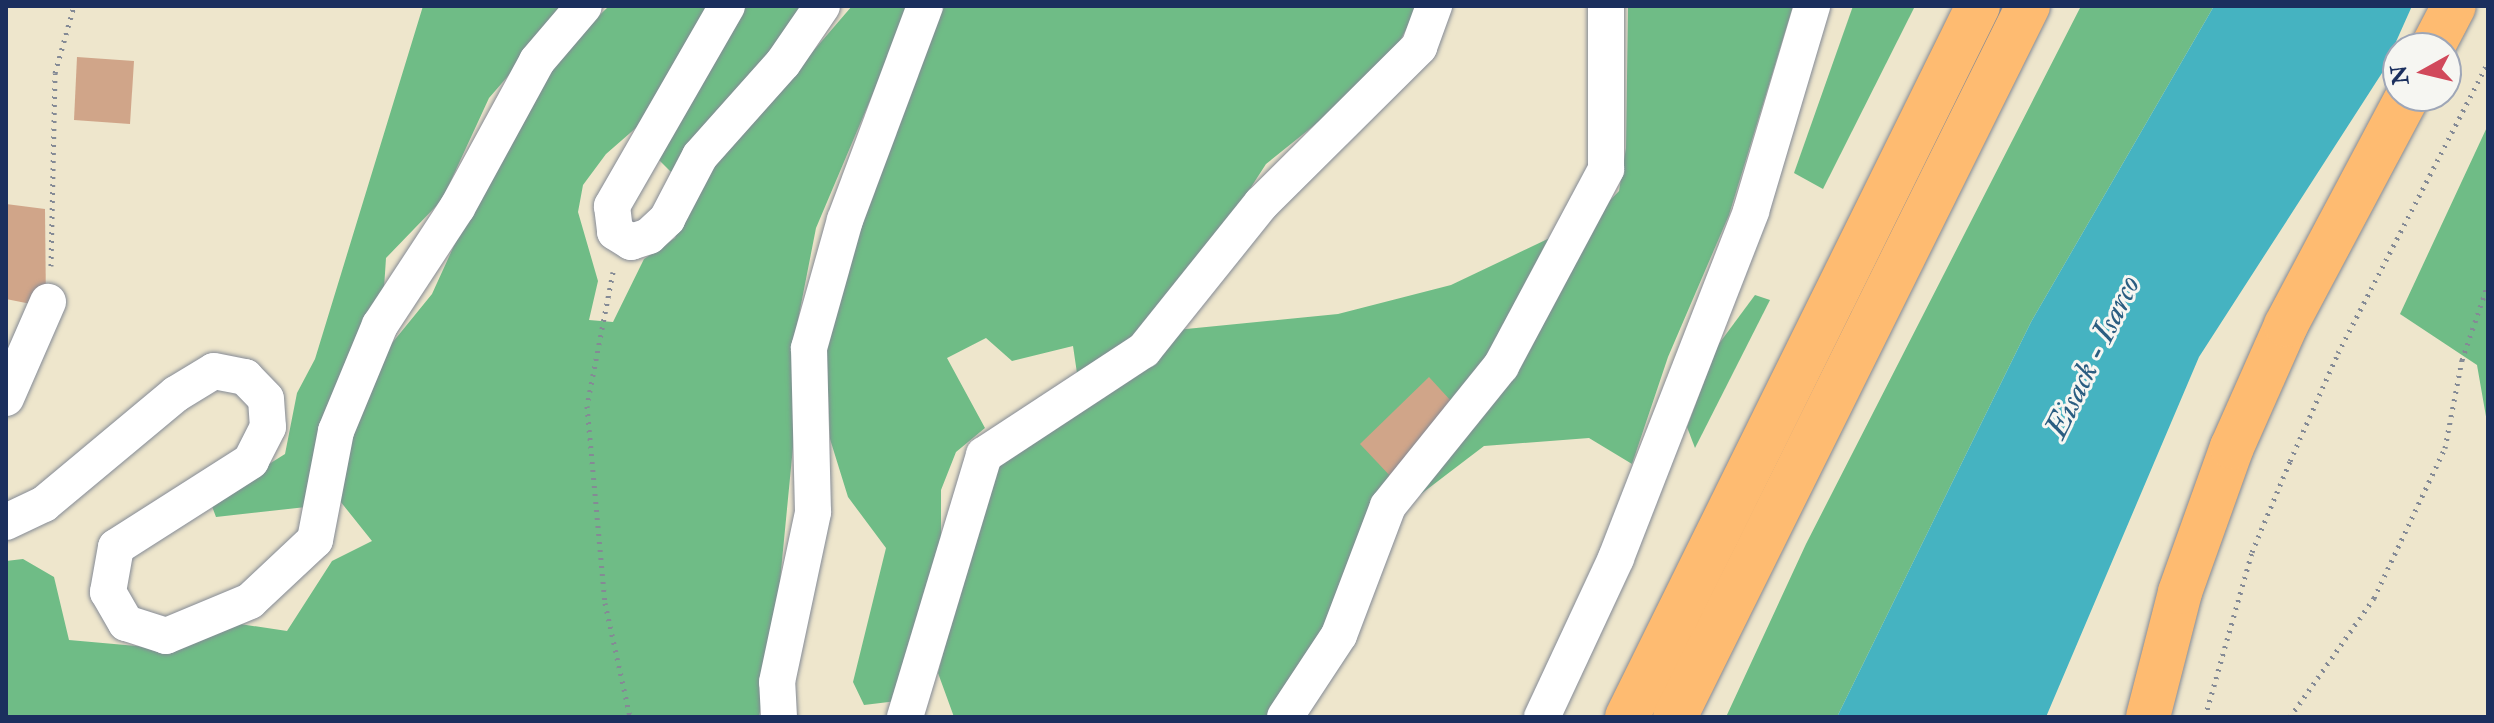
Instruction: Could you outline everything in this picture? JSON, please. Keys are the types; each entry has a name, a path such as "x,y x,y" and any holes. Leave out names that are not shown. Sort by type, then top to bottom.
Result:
{"main road":[{"path":"1627,717 1978,6"},
{"path":"1675,717 2028,6"},
{"path":"2440,32 2454,6"},
{"path":"2148,717 2180,592 2232,447 2286,325 2399,112"}],"street":[{"path":"6,522 44,504 176,394 214,371 245,377 266,399 268,427 251,461 116,547 108,592 126,623 166,636 250,601 315,540 336,431 380,325 457,208 537,61 584,6"},
{"path":"727,6 612,206 615,232 631,242 649,236 667,219 700,156 783,63 822,6"},
{"path":"779,717 777,682 813,512 809,348 845,220 925,6"},
{"path":"905,717 984,455 1144,350 1261,204 1419,47 1434,6"},
{"path":"1285,717 1339,635 1388,506 1501,366 1606,169 1606,6"},
{"path":"1542,717 1616,558 1751,211 1812,6"},
{"path":"6,398 48,302"}],"path":[{"path":"48,302 55,73 74,6"},
{"path":"2205,717 2252,552 2290,461 2338,353 2488,62"},
{"path":"630,717 605,603 587,406 613,272 631,242"},
{"path":"2290,717 2374,598 2445,448 2462,360 2488,284"}],"green space":[{"path":"423,6 569,6 489,98 442,200 386,258 383,304 306,507 216,517 210,501 285,454 297,393 315,359"},
{"path":"609,6 712,6 645,120 606,154 583,185 578,212 598,281 589,320 613,322 644,259 675,238 696,187 852,6 910,6 816,228 797,325 799,385 775,633 759,717 6,717 6,561 23,559 54,577 69,640 159,648 240,624 287,631 332,561 372,541 336,496 341,467 388,348 432,294 483,182 537,89 570,44"},
{"path":"746,6 805,6 775,60 671,172 652,153"},
{"path":"943,6 1418,6 1400,41 1327,115 1266,164 1208,254 1134,347 1078,380 1073,346 1012,361 986,338 947,358 985,428 956,452 941,490 941,552 897,701 864,705 853,682 886,548 848,497 830,439 826,341 858,225"},
{"path":"1628,6 1793,6 1729,215 1668,357 1632,464 1589,438 1484,446 1404,507 1346,657 1305,717 954,717 938,673 982,503 998,467 1176,330 1338,314 1451,285 1594,217 1619,191 1626,148"},
{"path":"1853,6 1915,6 1823,189 1794,173"},
{"path":"2081,6 2214,6 2031,322 1837,717 1726,717 1806,544"},
{"path":"2488,125 2488,428 2477,365 2400,314"},
{"path":"1755,295 1770,300 1695,448 1687,427 1718,345"}],"water":[{"name":"Eisack - Isarco","path":"2214,6 2412,6 2400,32 2382,32 2382,73 2199,357 2046,717 1837,717 2031,322"}],"building":[{"path":"77,57 134,61 130,124 74,120"},
{"path":"6,204 45,209 46,307 6,299"},
{"path":"1429,377 1462,413 1393,479 1360,444"}]}
